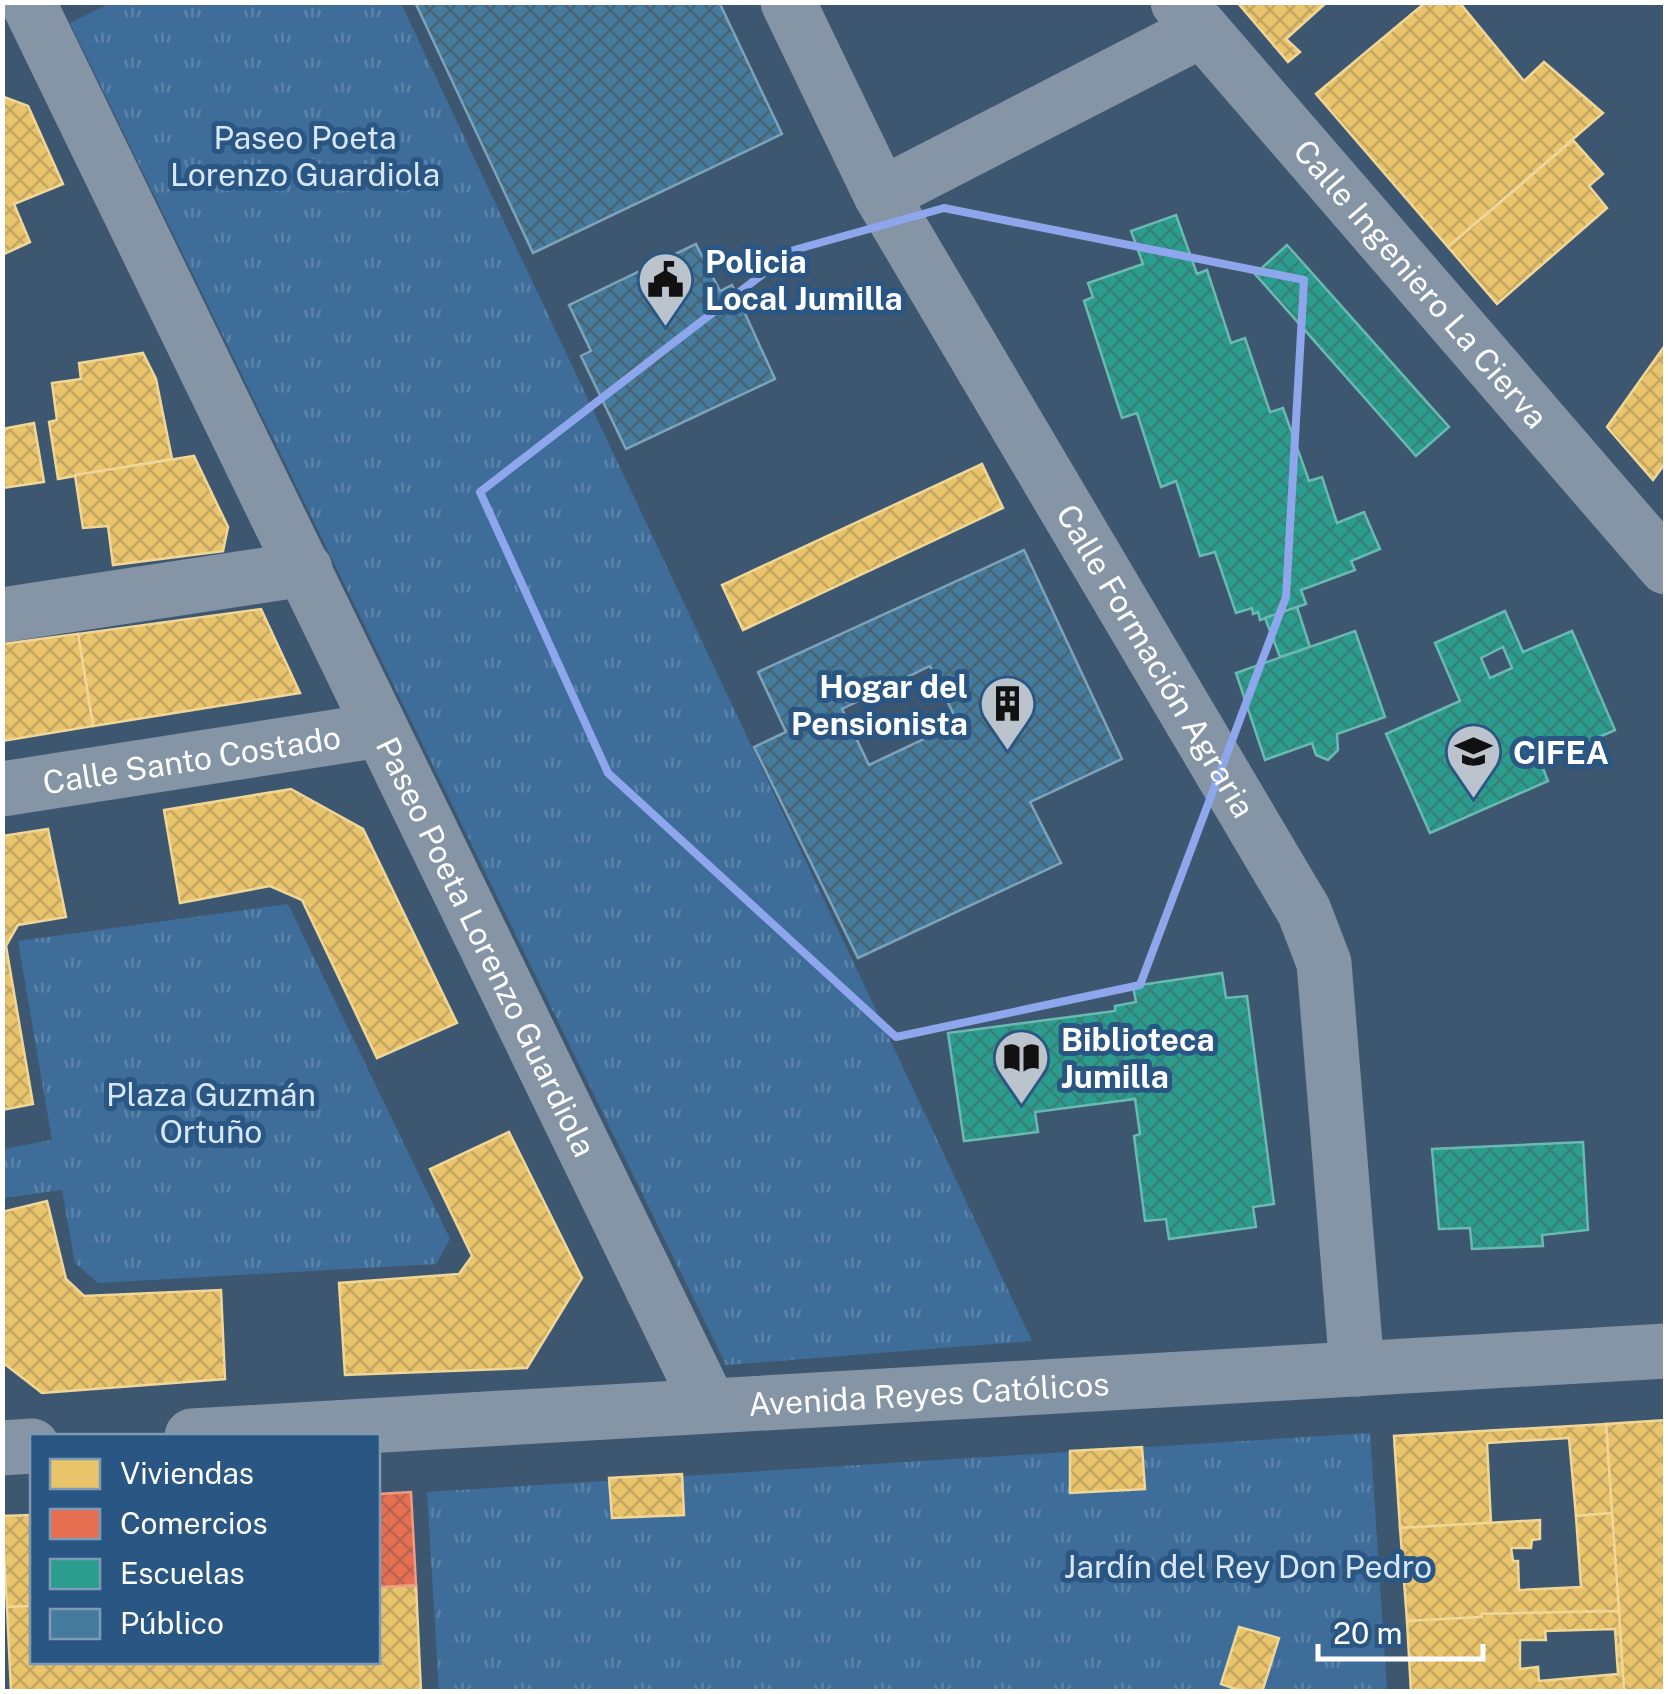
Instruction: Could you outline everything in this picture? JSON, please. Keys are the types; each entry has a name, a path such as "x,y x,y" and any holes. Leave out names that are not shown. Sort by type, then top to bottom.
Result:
{"street":[{"name":"Calle Formación Agraria","path":"788,2 881,195 1315,935 1324,963 1357,1368"},
{"path":"881,195 1190,16"},
{"name":"Calle Ingeniero La Cierva","path":"1190,16 1666,567"},
{"name":"Paseo Poeta Lorenzo Guardiola","path":"24,26 305,569 709,1406"},
{"path":"2,615 305,569"},
{"name":"Calle Santo Costado","path":"2,789 380,730"},
{"name":"Avenida Reyes Católicos","path":"226,1434 1666,1351"},
{"path":"2,1448 30,1446"}],"highlighted area":[{"path":"944,208 1304,280 1286,597 1140,985 896,1037 608,773 480,492 794,250"}],"green space":[{"name":"Paseo Poeta Lorenzo Guardiola","path":"111,3 401,3 1032,1341 726,1365 70,23"},
{"name":"Plaza Guzmán Ortuño","path":"288,904 450,1239 436,1264 98,1283 75,1263 62,1190 3,1198 3,1149 52,1140 18,941"},
{"name":"Jardín del Rey Don Pedro","path":"1370,1433 1387,1691 439,1691 427,1492"}],"building: Viviendas":[{"path":"1237,2 1327,2 1286,39 1300,52 1288,62"},
{"path":"1426,2 1459,2 1524,81 1544,62 1603,113 1448,247 1316,94"},
{"path":"4,97 28,106 63,184 14,204 30,242 2,255"},
{"path":"1573,140 1603,174 1589,186 1607,208 1497,304 1448,247"},
{"path":"1666,344 1666,462 1653,480 1607,427"},
{"path":"143,353 156,379 172,459 58,479 49,422 57,420 52,383 81,379 79,363"},
{"path":"34,423 44,482 2,488 2,429"},
{"path":"194,456 228,527 223,551 113,565 108,526 83,528 75,475"},
{"path":"982,464 1003,508 743,630 722,585"},
{"path":"261,609 300,693 93,726 78,634"},
{"path":"78,634 93,726 2,741 2,644"},
{"path":"291,789 363,829 457,1023 377,1058 302,900 270,886 180,903 164,810"},
{"path":"48,829 66,917 18,925 6,946 33,1104 2,1110 2,836"},
{"path":"509,1132 582,1278 527,1368 345,1375 339,1283 459,1274 472,1256 430,1169"},
{"path":"47,1201 66,1279 84,1296 221,1290 225,1379 42,1393 2,1362 2,1212"},
{"path":"1666,1420 1666,1692 1624,1692 1606,1424"},
{"path":"1606,1424 1612,1513 1576,1516 1569,1438 1487,1443 1491,1523 1400,1528 1394,1436"},
{"path":"1142,1447 1145,1489 1070,1493 1070,1451"},
{"path":"682,1474 684,1515 612,1518 609,1478"},
{"path":"1612,1513 1619,1611 1482,1614 1407,1621 1400,1528 1540,1520 1540,1539 1532,1540 1531,1548 1511,1548 1513,1561 1518,1561 1519,1590 1581,1587 1576,1516"},
{"path":"30,1515 30,1606 7,1607 2,1516"},
{"path":"416,1585 421,1692 11,1692 7,1607 30,1606 30,1664 380,1664 380,1587"},
{"path":"1619,1611 1624,1692 1411,1692 1407,1621 1482,1614","holes":["1615,1629 1618,1674 1539,1681 1538,1667 1520,1669 1520,1640 1546,1640 1545,1631"]},
{"path":"1239,1627 1279,1638 1262,1692 1244,1692 1221,1684"}],"building: Comercios":[{"path":"411,1492 416,1585 380,1587 380,1494"}],"building: Escuelas":[{"path":"1176,215 1197,274 1207,270 1231,343 1245,338 1270,412 1283,408 1309,481 1322,477 1337,523 1364,512 1380,549 1351,561 1355,570 1301,590 1306,604 1260,620 1252,608 1236,613 1215,552 1200,556 1176,481 1161,487 1137,413 1122,418 1084,301 1093,297 1088,283 1143,264 1131,231"},
{"path":"1287,245 1449,427 1416,456 1255,274"},
{"path":"1297,607 1310,647 1280,657 1265,618"},
{"path":"1505,611 1523,652 1572,631 1615,730 1541,763 1548,781 1430,833 1386,734 1460,701 1435,643","holes":["1503,647 1512,668 1490,678 1481,658"]},
{"path":"1355,631 1385,717 1337,734 1338,750 1328,760 1316,755 1312,743 1265,760 1236,673"},
{"name":"Biblioteca Jumilla","path":"1222,973 1226,998 1247,996 1274,1204 1253,1207 1256,1227 1169,1239 1166,1219 1145,1221 1134,1136 1140,1134 1135,1099 1035,1112 1038,1132 964,1141 948,1033 1115,1011 1115,1006 1136,1002 1133,986"},
{"path":"1583,1142 1588,1230 1542,1235 1543,1246 1472,1249 1470,1228 1439,1229 1432,1149"}],"building: Público":[{"path":"415,2 719,2 782,134 533,253"},
{"name":"Policia Local Jumilla","path":"696,244 720,291 732,285 775,379 626,449 581,356 591,351 569,305"},
{"name":"Hogar del Pensionista","path":"1024,550 1122,759 1030,802 1061,863 858,958 754,747 786,732 758,672","holes":["930,666 958,723 869,765 842,709"]}],"place":[{"name":"Policia Local Jumilla","path":"666,328"},
{"name":"Hogar del Pensionista","path":"1007,753"},
{"name":"CIFEA","path":"1474,801"},
{"name":"Biblioteca Jumilla","path":"1022,1106"}]}
